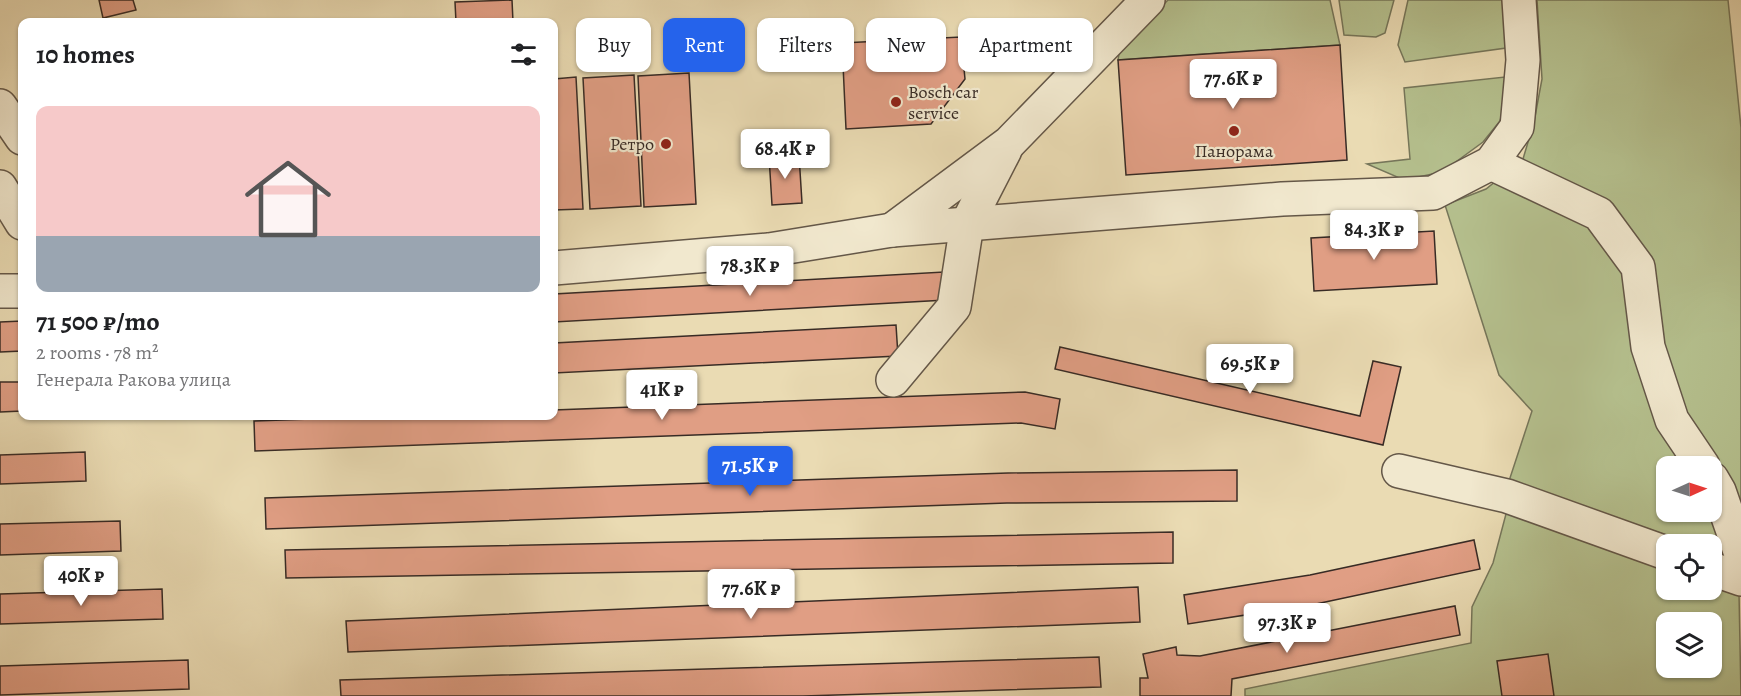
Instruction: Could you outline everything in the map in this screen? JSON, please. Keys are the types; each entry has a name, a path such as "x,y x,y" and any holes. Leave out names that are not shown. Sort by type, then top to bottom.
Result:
{"street":[{"path":"892,230 1009,142 1148,0"},
{"path":"558,268 769,250 892,230 1282,199 1433,193 1491,163 1517,127 1523,60 1519,0"},
{"path":"0,106 18,132"},
{"path":"893,380 954,307 967,224 1009,142"},
{"path":"1491,163 1599,214 1638,267 1648,347 1672,420 1696,456"},
{"path":"0,186 18,216"},
{"path":"0,291 18,291"},
{"path":"1399,471 1507,496 1656,549"},
{"path":"1722,499 1741,554"},
{"path":"1722,572 1741,579"}],"green space":[{"path":"1168,0 1330,0 1340,45 1118,60 1120,48"},
{"path":"1339,0 1394,0 1385,33 1376,37 1344,35"},
{"path":"1408,0 1504,0 1506,48 1405,62 1398,45"},
{"path":"1537,0 1728,0 1741,128 1741,564 1722,556 1722,534 1663,534 1509,481 1532,411 1499,375 1445,205 1486,189 1523,159 1534,122 1542,79"},
{"path":"1505,77 1506,99 1500,121 1483,142 1442,172 1404,180 1367,164 1410,159 1404,88"},
{"path":"1531,512 1656,555 1656,600 1722,600 1722,582 1739,593 1741,696 1245,696 1245,689 1471,643 1472,607 1493,563 1506,514"}],"building":[{"path":"99,0 133,0 136,10 103,18"},
{"path":"512,0 513,18 456,18 455,2"},
{"name":"Bosch car service","path":"958,37 958,72 964,72 965,79 931,124 846,129 843,72 854,72 854,42 866,42 866,72 946,72 946,38"},
{"name":"Панорама","path":"1340,45 1347,160 1126,175 1118,60"},
{"path":"689,73 696,204 644,207 638,76"},
{"path":"634,75 641,206 590,209 583,78"},
{"path":"576,77 583,209 558,210 558,79"},
{"path":"799,155 802,203 772,205 769,156"},
{"path":"1434,231 1437,284 1314,291 1311,238"},
{"path":"944,272 946,300 558,322 558,294"},
{"path":"18,321 18,351 0,352 0,322"},
{"path":"896,325 898,356 558,373 558,343"},
{"path":"1060,347 1360,416 1373,361 1401,367 1383,445 1055,369"},
{"path":"0,382 18,382 18,411 0,412"},
{"path":"1025,392 1060,399 1055,429 1021,423 255,451 254,421 558,420 558,410"},
{"path":"85,452 86,481 0,484 0,455"},
{"path":"1237,470 1237,501 1007,503 266,529 265,498 1008,473"},
{"path":"120,521 121,551 0,555 0,524"},
{"path":"1173,532 1173,563 286,578 285,550"},
{"path":"1474,540 1480,569 1316,604 1188,624 1184,595 1310,575"},
{"path":"1138,587 1140,622 348,652 346,621"},
{"path":"162,589 163,619 0,624 0,594"},
{"path":"1455,606 1460,635 1232,679 1231,696 1140,696 1140,678 1148,678 1143,654 1176,647 1177,655 1200,656"},
{"path":"1548,654 1554,696 1502,696 1497,661"},
{"path":"1099,657 1101,687 803,696 341,696 340,680"},
{"path":"188,660 189,689 0,695 0,666"}],"place":[{"name":"Bosch car service","path":"896,102"},
{"name":"Панорама","path":"1234,131"},
{"name":"Ретро","path":"666,144"}]}
